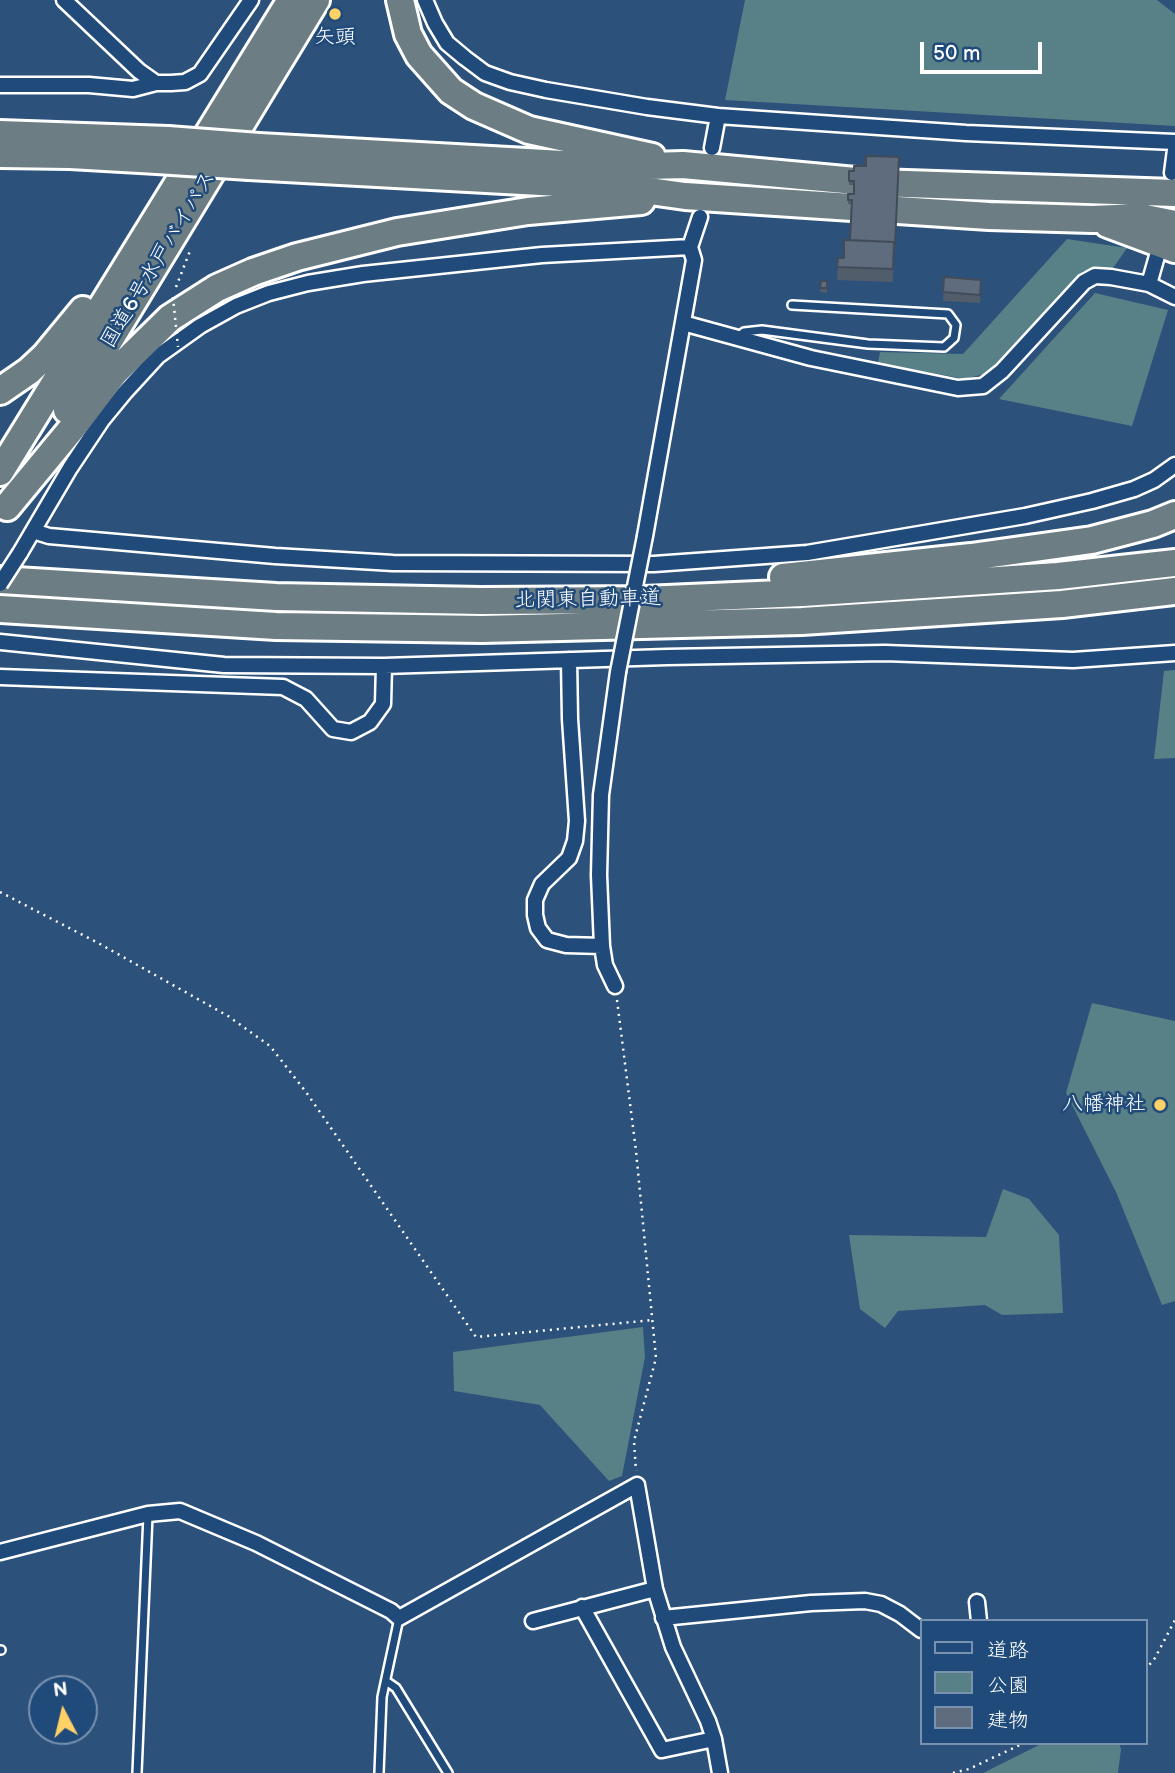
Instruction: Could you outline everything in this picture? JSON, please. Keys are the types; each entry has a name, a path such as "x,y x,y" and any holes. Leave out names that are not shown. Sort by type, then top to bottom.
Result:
{"highway":[{"name":"国道6号水戸バイパス","path":"0,472 291,0"},
{"name":"国道6号水戸バイパス","path":"4,513 316,0"},
{"path":"400,0 408,34 419,55 451,91 474,106 529,130 683,165"},
{"path":"0,391 29,371 66,331 89,301 200,133 230,102"},
{"path":"0,134 162,150 614,186 692,206"},
{"path":"0,154 70,155 162,150"},
{"path":"254,156 616,167 683,165 877,183 1166,186 1175,204"},
{"path":"4,513 115,372 170,318 217,288 253,272 297,257 397,232 528,211 692,206 1092,219 1140,217 1175,224"},
{"path":"1092,219 1166,253"},
{"path":"481,601 798,576 971,557 1092,540 1142,527 1175,514"},
{"name":"北関東自動車道","path":"0,582 276,597 481,601 644,600 803,593 1058,576 1175,563"},
{"name":"北関東自動車道","path":"0,609 276,626 482,629 802,621 1062,604 1175,592"},
{"path":"1062,604 1175,598"}],"street":[{"path":"64,0 139,71 156,83"},
{"path":"0,86 89,85 133,89 156,83 185,82 200,74 251,0"},
{"path":"425,0 447,43 485,73 546,90 718,116 966,133 1175,142"},
{"path":"712,148 718,116"},
{"path":"1166,186 1175,150"},
{"path":"615,986 605,965 602,946 599,876 601,795 618,672 694,260 690,247 692,206"},
{"path":"0,582 69,468 133,383 158,356 200,326 236,306 269,293 307,283 363,274 542,255 690,247"},
{"path":"1149,284 1166,253"},
{"path":"683,323 811,358 958,388 983,386 1002,371 1084,282 1096,276 1149,284 1175,297"},
{"path":"33,531 49,536 354,561 654,564 807,553 1025,516 1134,489 1175,466"},
{"path":"0,642 224,665 384,666 885,653 1073,660 1175,653"},
{"path":"569,660 577,821 575,841 569,858 542,884 534,900 534,915 538,928 547,940 566,945 602,946"},
{"path":"0,677 284,687 306,699 333,729 351,732 370,722 383,704 384,666"},
{"path":"0,1552 148,1514 180,1511 256,1543 391,1611 399,1618 637,1485 655,1589 663,1618 673,1647 708,1721 720,1773"},
{"path":"533,1621 655,1589"},
{"path":"663,1618 811,1603 865,1601 881,1604 920,1629"},
{"path":"976,1602 979,1619"},
{"path":"582,1607 662,1750 714,1739"}],"lane":[{"path":"737,338 744,332 762,330 869,344 944,346 954,338 956,325 948,314 792,305"},
{"path":"137,1773 148,1514"},
{"path":"379,1773 382,1697 399,1618"},
{"path":"386,1681 396,1688 448,1773"}],"path":[{"path":"178,347 173,296 194,241"},
{"path":"0,891 228,1016 270,1046 306,1093 476,1337 653,1320"},
{"path":"615,986 636,1151 656,1358 634,1441 637,1485"},
{"path":"1147,1668 1175,1620"},
{"path":"953,1773 969,1769 1020,1745"}],"green space":[{"path":"745,0 1157,0 1175,14 1175,126 725,100"},
{"path":"1067,239 1127,248 1113,268 1083,271 988,373 965,379 878,363 880,352 963,354"},
{"path":"1095,293 1168,310 1132,426 999,399"},
{"path":"1175,670 1175,758 1154,759 1164,671"},
{"path":"1092,1003 1175,1021 1175,1301 1162,1305 1116,1192 1066,1093"},
{"path":"1003,1189 1029,1199 1059,1235 1063,1313 1002,1315 985,1305 898,1311 885,1328 860,1309 849,1235 986,1237"},
{"path":"643,1327 645,1357 622,1476 609,1481 540,1405 454,1391 453,1352"},
{"path":"1039,1745 1120,1745 1121,1749 1118,1773 983,1773"}],"building":[{"path":"866,156 899,157 895,244 850,240 852,200 848,200 848,194 854,194 854,181 849,181 849,171 854,171 854,166 866,166"},
{"path":"844,240 894,242 893,269 837,267 838,258 844,258"},
{"path":"944,277 981,280 980,295 943,292"},
{"path":"821,281 827,281 827,288 820,288"}],"place":[{"name":"矢頭","path":"335,14"},
{"name":"八幡神社","path":"1160,1105"}]}
